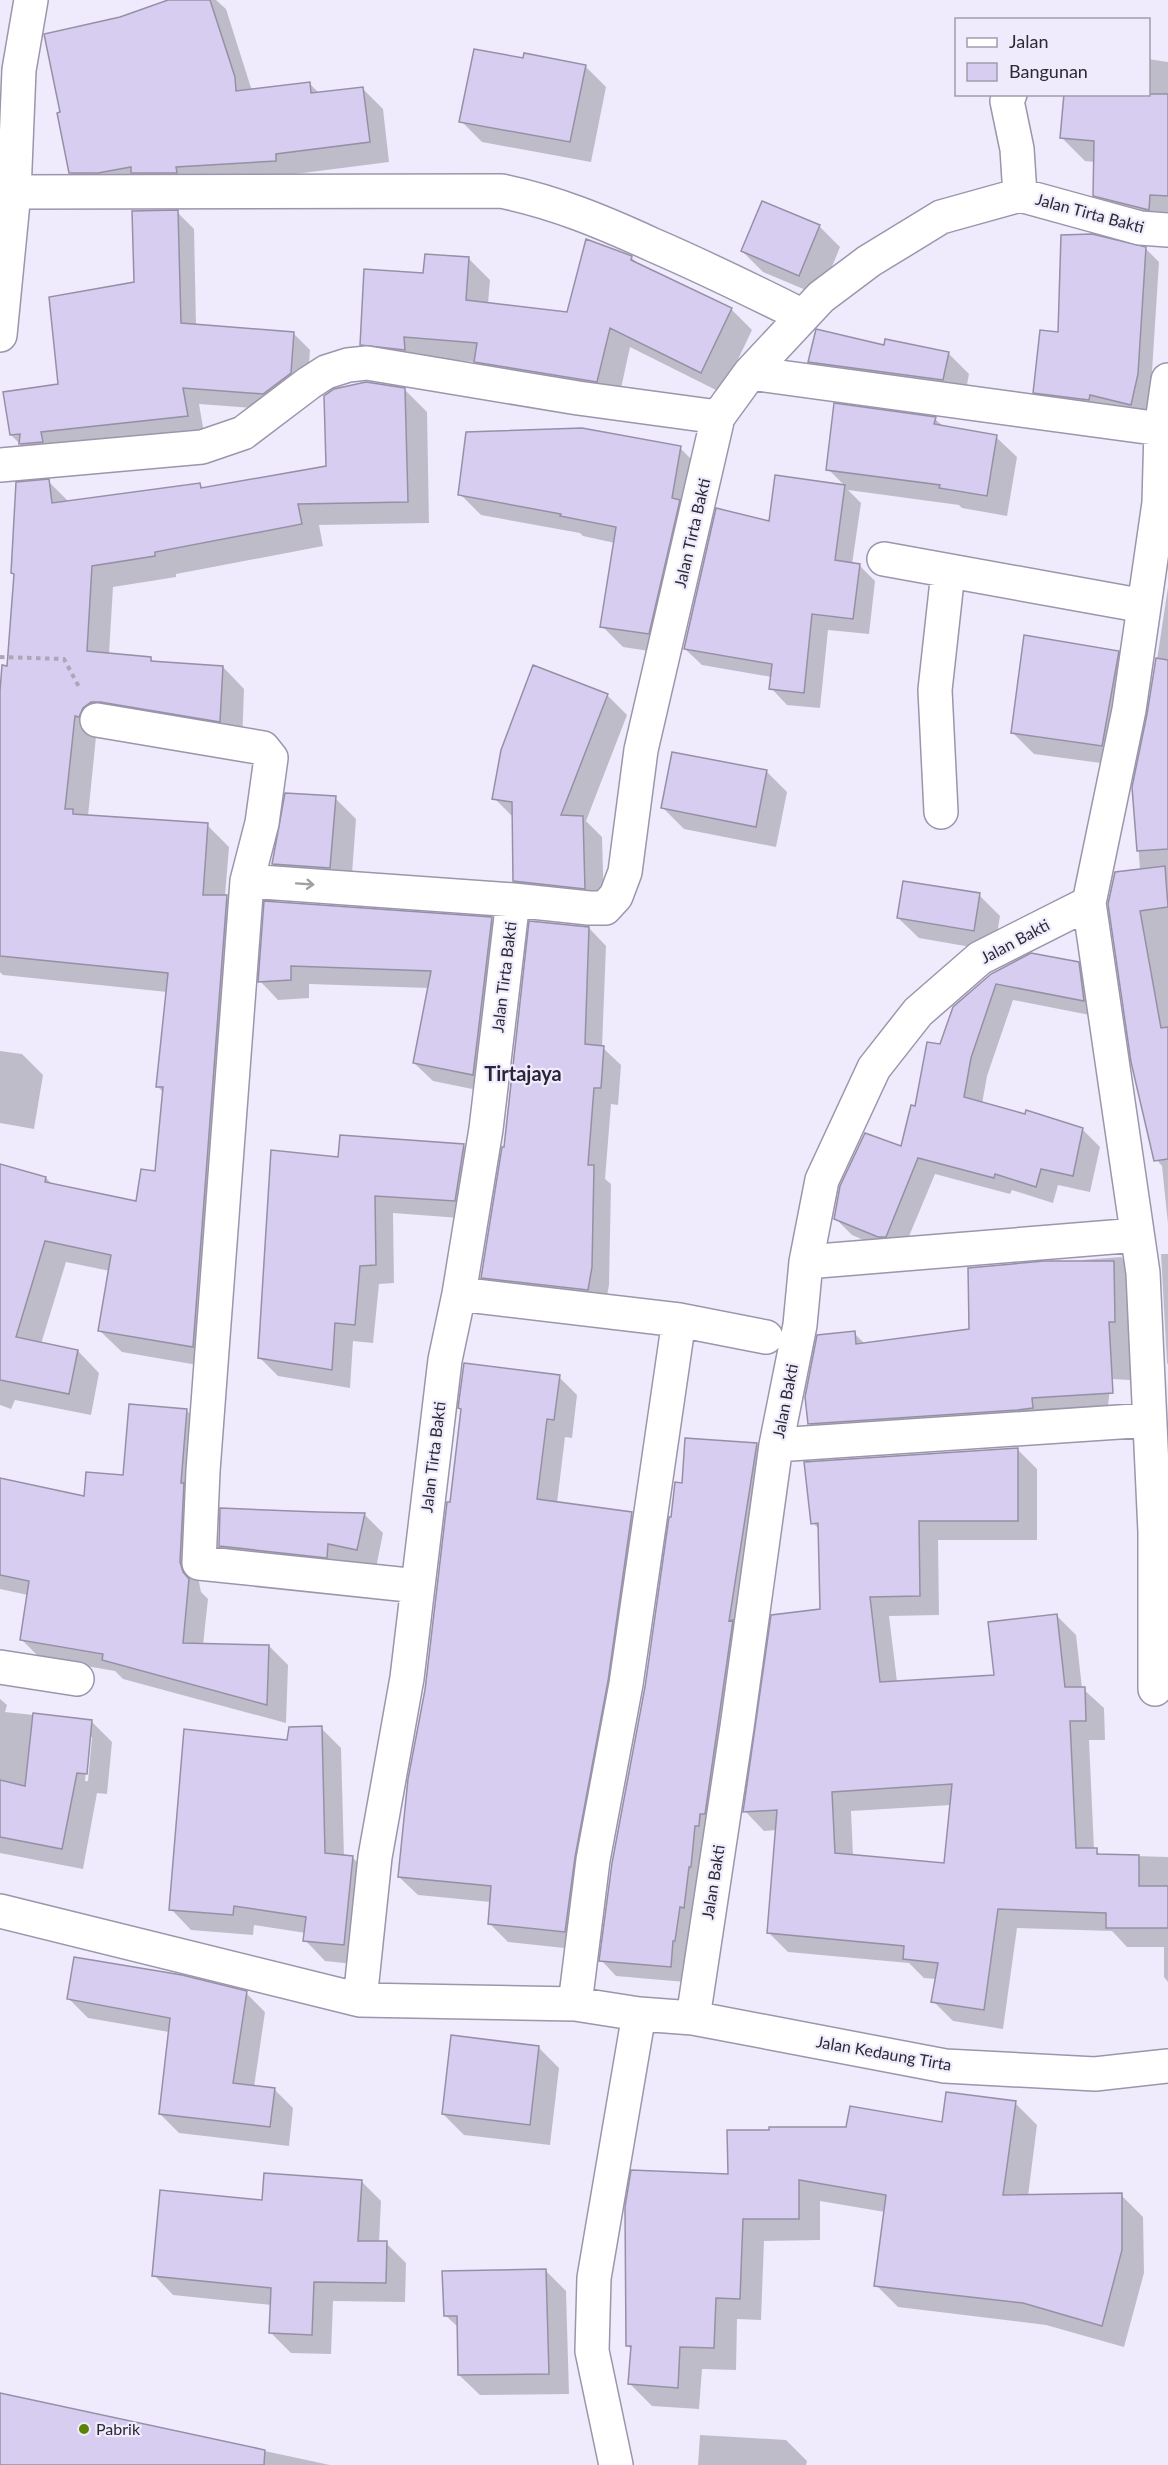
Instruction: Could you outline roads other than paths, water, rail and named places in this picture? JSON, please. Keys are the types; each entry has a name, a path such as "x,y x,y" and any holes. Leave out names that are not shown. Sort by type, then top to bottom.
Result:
{"street":[{"path":"0,335 14,192 10,70 31,0"},
{"path":"1009,96 1008,101 1017,149 1020,195"},
{"path":"14,192 501,191 532,197 590,216 725,276 803,316"},
{"name":"Jalan Tirta Bakti","path":"360,2000 375,1857 407,1678 445,1360 459,1294 486,1129 513,900 605,908 616,896 625,872 641,750 718,417 750,372 822,297 869,261 941,217 1020,195 1140,228 1168,230"},
{"path":"0,465 202,447 243,433 309,382 326,372 348,365 367,363 578,398 718,417"},
{"path":"750,372 1161,429"},
{"path":"1155,1689 1161,1532 1149,1420 1156,1274 1137,1235 1089,903 1129,710 1159,503 1161,429 1168,380"},
{"path":"884,559 1144,606"},
{"path":"941,812 935,690 948,572"},
{"path":"97,720 260,748 267,751 271,762 262,823 247,881 205,1447 199,1563 418,1587"},
{"path":"247,881 513,900"},
{"name":"Jalan Bakti","path":"693,2018 737,1727 776,1445 800,1325 806,1262 822,1180 874,1068 918,1012 980,958 1089,903"},
{"path":"806,1262 1137,1235"},
{"path":"459,1294 679,1320 766,1337"},
{"path":"575,2004 593,1860 626,1684 679,1320"},
{"path":"776,1445 1149,1420"},
{"path":"0,1667 77,1679"},
{"name":"Jalan Kedaung Tirta","path":"0,1911 360,2000 575,2004 693,2018 945,2066 1095,2074 1168,2066"},
{"path":"616,2465 592,2351 594,2278 639,2013"}],"place":[{"name":"Pabrik","path":"84,2429"}],"district":[{"name":"Tirtajaya","path":"523,1074"}]}
